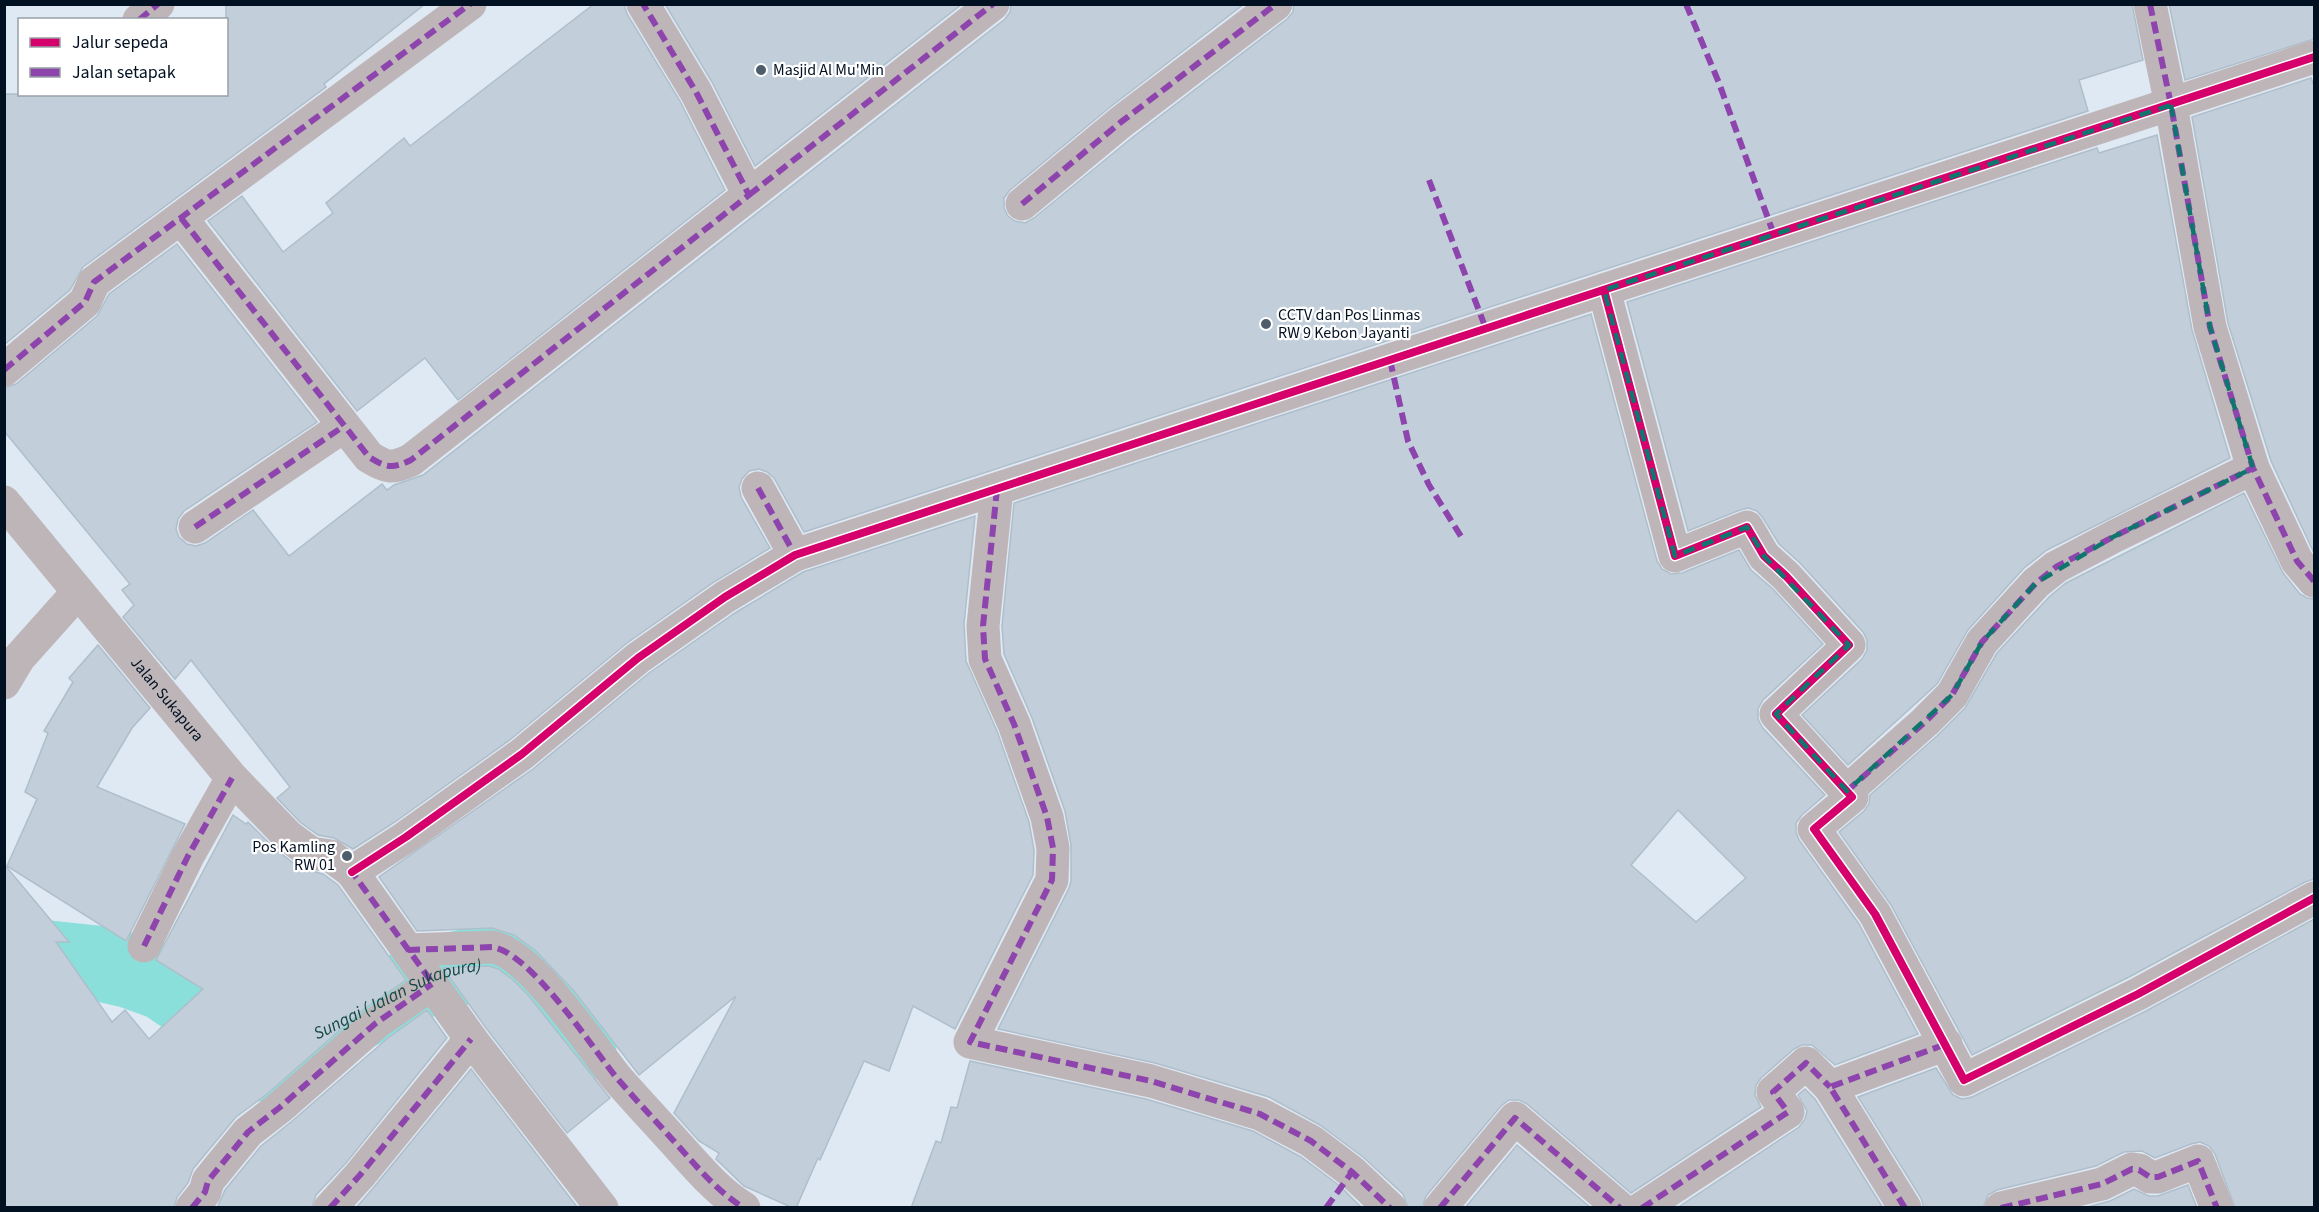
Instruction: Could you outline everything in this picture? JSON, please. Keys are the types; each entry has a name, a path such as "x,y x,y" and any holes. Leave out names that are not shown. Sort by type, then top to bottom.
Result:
{"street":[{"path":"141,18 158,4"},
{"path":"4,369 85,302 94,282 470,4"},
{"path":"643,4 696,92 748,195"},
{"path":"182,218 369,457 388,467 397,467 411,460 993,4"},
{"path":"1022,204 1120,122 1276,4"},
{"path":"2150,4 2171,105 2210,327 2253,468 2298,561 2314,581"},
{"path":"602,1208 471,1039 352,872 406,837 522,754 638,658 725,597 795,555 2314,57"},
{"path":"1604,290 1676,556 1748,527 1764,556 1786,576 1849,645 1776,714 1852,797 1814,830 1875,914 1964,1080 2138,994 2314,898"},
{"path":"195,527 344,426"},
{"path":"1847,791 1952,695 1982,642 2011,609 2056,567 2253,468"},
{"path":"758,488 795,555"},
{"path":"997,489 983,626 985,659 1014,723 1047,817 1054,864 1052,880 970,1042 1150,1081 1260,1114 1311,1141 1352,1172 1390,1208"},
{"name":"Jalan Sukapura","path":"4,502 232,778 288,836 311,853 331,856 352,872"},
{"path":"4,682 20,658 78,592"},
{"path":"144,946 188,856 232,778"},
{"path":"192,1208 202,1197 208,1181 248,1132 279,1108 376,1023 422,969 492,947 502,948 540,980 618,1078 700,1170 721,1191 744,1208"},
{"path":"330,1208 360,1175 471,1039"},
{"path":"1830,1087 1946,1044"},
{"path":"1642,1208 1788,1112 1773,1092 1806,1063 1830,1087 1905,1208"},
{"path":"1440,1208 1515,1118 1620,1208"},
{"path":"2001,1208 2102,1184 2132,1169 2139,1170 2150,1178 2198,1161 2217,1208"}],"highlighted area":[{"path":"2171,105 2210,327 2253,468 2113,537 2036,583 1982,642 1952,695 1847,791 1776,714 1849,645 1764,556 1747,527 1675,556 1604,290"}],"building":[{"path":"226,4 425,4 324,84 326,87 83,267 70,290 4,345 4,94 18,94 18,96 228,96 228,18 226,18"},
{"path":"594,4 624,4 627,14 680,101 725,190 458,400 425,358 357,411 208,221 242,196 283,252 333,213 326,203 404,138 410,146"},
{"path":"665,4 962,4 755,166 712,82"},
{"path":"1011,4 1244,4 1109,108 1010,190 1004,198 1004,208 1008,216 1015,221 1025,223 1287,19 1293,12 1294,4 2132,4 2143,60 2079,80 2088,111 804,532 774,478 759,469 749,471 739,487 741,497 770,548 714,582 627,643 511,739 395,822 353,849 334,838 318,835 300,822 277,798 290,787 191,660 175,679 123,617 134,605 122,590 130,584 4,431 4,388 16,384 97,316 109,294 177,244 317,422 184,511 178,519 176,529 179,537 187,544 196,546 205,543 253,510 289,556 382,484 387,490 394,485 423,475 1005,19 1010,12"},
{"path":"2169,4 2314,4 2314,39 2185,80"},
{"path":"2311,78 2314,86 2314,553 2271,461 2228,323 2192,117"},
{"path":"2157,135 2192,330 2230,458 2047,550 2024,568 1968,630 1937,684 1848,765 1802,715 1862,659 1867,650 1867,640 1863,632 1800,563 1779,544 1757,511 1748,508 1740,510 1688,531 1627,302 2097,148 2099,153"},
{"path":"1591,314 1657,561 1662,569 1671,574 1682,573 1739,550 1751,570 1773,589 1823,644 1763,700 1758,709 1758,719 1762,727 1825,795 1796,823 1799,840 1859,924 1918,1034 1835,1065 1812,1045 1802,1045 1794,1049 1756,1085 1755,1095 1761,1107 1631,1193 1527,1104 1519,1100 1509,1100 1501,1106 1426,1196 1422,1208 1408,1208 1403,1194 1363,1157 1320,1125 1269,1097 1155,1063 998,1029 1071,881 1071,845 1065,811 1032,718 1004,654 1002,626 1014,503","holes":["1678,810 1746,878 1696,922 1631,865"]},
{"path":"2244,493 2283,573 2300,594 2314,599 2314,879 2129,977 1972,1055 1891,905 1839,832 1864,811 1869,804 1870,795 1965,708 1997,653 2049,597 2066,583"},
{"path":"975,516 964,624 966,661 997,731 1029,822 1034,850 1033,875 955,1029 913,1006 889,1071 864,1061 820,1160 818,1158 796,1208 793,1208 744,1186 716,1159 719,1153 699,1141 674,1113 736,996 639,1075 574,991 535,950 514,935 492,928 417,931 379,877 533,769 649,673 735,613 803,572"},
{"path":"98,645 150,708 132,728 97,787 185,824 126,941 7,866 37,799 25,792 48,733 44,731 73,682 69,678"},
{"path":"233,815 246,824 248,822 275,849 300,868 323,874 338,885 406,980 364,1009 267,1094 236,1117 193,1169 188,1183 177,1197 174,1208 4,1208 4,864 69,942 56,942 112,1022 125,1010 149,1039 203,989 156,960"},
{"path":"2314,919 2314,1208 2235,1208 2215,1154 2209,1146 2200,1142 2155,1158 2142,1151 2124,1152 2096,1166 1997,1190 1988,1195 1983,1208 1924,1208 1921,1198 1858,1097 1936,1068 1953,1095 1962,1099 1972,1097 2146,1011"},
{"path":"489,966 498,969 512,979 528,995 610,1098 567,1133 443,968"},
{"path":"427,1010 447,1038 346,1163 316,1195 312,1208 217,1208 225,1190 261,1146 388,1038"},
{"path":"970,1061 1146,1099 1253,1131 1301,1157 1340,1186 1362,1208 911,1208 936,1141 941,1143 951,1107 957,1108"},
{"path":"471,1069 578,1208 356,1208 374,1187"},
{"path":"1805,1089 1815,1099 1883,1208 1677,1208 1799,1127 1807,1111 1798,1095"},
{"path":"1517,1145 1591,1208 1465,1208"},
{"path":"2188,1185 2197,1208 2084,1208 2110,1201 2134,1189 2149,1196 2158,1196"}],"waterway":[{"name":"Sungai (Jalan Sukapura)","path":"4,998 49,958 96,963 131,971 164,983 190,1001 229,1059 242,1065 256,1064 433,975 485,965 504,970 528,988 579,1046"}],"marked path":[{"path":"141,18 158,4"},
{"path":"4,370 85,302 94,282 470,4"},
{"path":"181,218 369,457 390,466 411,460 749,195 696,92 643,4"},
{"path":"749,195 993,4"},
{"path":"1022,204 1121,122 1276,4"},
{"path":"1686,4 1719,83 1774,235"},
{"path":"2150,4 2171,105 2210,327 2253,468 2297,561 2314,581"},
{"path":"1429,180 1486,329"},
{"path":"1390,360 1408,441 1429,485 1462,538"},
{"path":"195,527 344,426"},
{"path":"1847,791 1952,695 1982,642 2036,583 2056,567 2253,468"},
{"path":"758,488 795,555"},
{"path":"997,489 983,626 985,659 1014,724 1047,817 1053,848 1052,880 970,1042 1151,1081 1260,1114 1311,1141 1352,1172 1390,1208"},
{"path":"144,946 188,856 232,778"},
{"path":"356,870 352,872 431,981"},
{"path":"408,950 492,947 507,953 524,965 559,1002 616,1077 705,1176 744,1208"},
{"path":"192,1208 205,1192 208,1181 248,1132 279,1108 376,1023 432,984"},
{"path":"330,1208 360,1175 471,1039"},
{"path":"1905,1208 1830,1087 1946,1044"},
{"path":"1642,1208 1788,1112 1773,1092 1806,1063 1830,1087"},
{"path":"1440,1208 1515,1118 1620,1208"},
{"path":"2001,1208 2102,1184 2132,1169 2139,1170 2150,1177 2158,1177 2198,1161 2217,1208"},
{"path":"1326,1208 1352,1172"}],"cycle path":[{"path":"352,872 406,837 522,754 638,658 725,597 795,555 2314,57"},
{"path":"1604,290 1675,556 1747,527 1764,556 1786,576 1849,645 1776,714 1852,797 1814,829 1875,914 1964,1080 2138,994 2314,898"}],"place":[{"name":"Masjid Al Mu'Min","path":"761,70"},
{"name":"CCTV dan Pos Linmas RW 9 Kebon Jayanti","path":"1266,324"},
{"name":"Pos Kamling RW 01","path":"347,856"}]}
